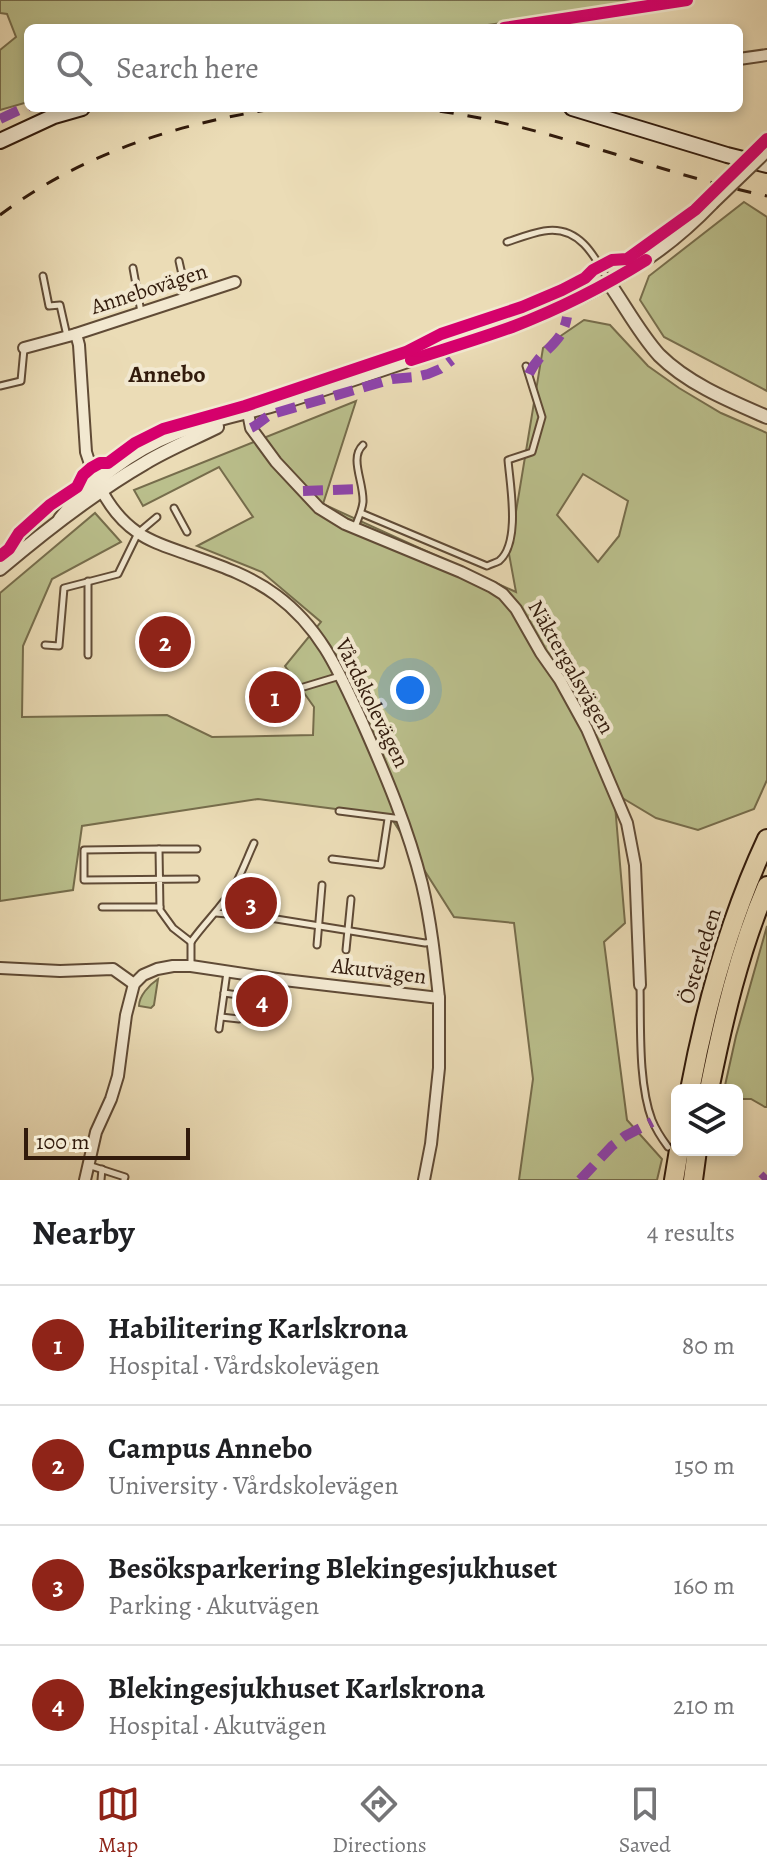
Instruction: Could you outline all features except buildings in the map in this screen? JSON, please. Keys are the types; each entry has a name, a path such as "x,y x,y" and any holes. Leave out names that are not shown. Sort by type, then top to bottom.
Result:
{"highway":[{"name":"Österleden","path":"691,1084 727,942 767,839"},
{"name":"Österleden","path":"710,1084 744,947 767,886"},
{"path":"674,1156 674,1180"},
{"path":"693,1180 696,1156"}],"main road":[{"path":"0,141 68,112"},
{"path":"586,112 767,165"}],"street":[{"path":"743,58 767,55"},
{"path":"0,569 60,519 78,496 100,486 139,452 176,433 248,413 512,327 609,283 655,255 767,150"},
{"name":"Annebovägen","path":"24,348 72,336 235,282"},
{"path":"609,283 660,355 685,376 767,417"},
{"name":"Annebovägen","path":"72,336 79,345 86,452 100,486"},
{"name":"Näktergalsvägen","path":"248,413 251,428 276,462 319,508 354,528 479,581 503,594 516,609 587,729 627,823 635,865 640,985"},
{"name":"Vårdskolevägen","path":"100,486 121,519 138,533 254,581 276,595 316,633 332,657 387,778 402,819 422,884 439,998"},
{"name":"Akutvägen","path":"134,984 143,975 157,969 191,966 439,998 439,1068 424,1180"},
{"path":"0,968 60,971 113,969 134,984 126,1015 118,1076 96,1132 85,1180"}],"lane":[{"path":"507,242 546,230 565,231 583,241 609,283"},
{"path":"179,261 188,298"},
{"path":"133,268 141,313"},
{"path":"43,276 49,306 60,305 72,336"},
{"path":"0,386 21,381 24,348"},
{"path":"479,581 487,566 500,560 508,548 513,518 508,460 532,452 542,417 526,366"},
{"path":"354,528 363,503 356,459 363,445"},
{"path":"174,508 187,532"},
{"path":"361,513 487,566"},
{"path":"45,645 59,646 64,588 118,574 138,533 157,517"},
{"path":"88,581 88,655"},
{"path":"287,692 341,675"},
{"path":"339,811 402,819"},
{"path":"332,859 381,865 388,819"},
{"path":"191,966 191,942 235,884 254,843"},
{"path":"159,849 160,910 173,928 191,942"},
{"path":"196,879 84,880 84,850 197,849"},
{"path":"317,945 322,885"},
{"path":"346,950 351,899"},
{"path":"102,907 160,907"},
{"path":"216,913 433,942"},
{"path":"219,1029 227,971"},
{"path":"259,1022 270,1024 274,992 284,980"},
{"path":"640,985 645,1096 652,1122 671,1145"},
{"path":"224,993 273,1000"},
{"path":"221,1017 239,1019"},
{"path":"88,1165 114,1177 125,1177 124,1180"},
{"path":"101,1180 102,1169"}],"green space":[{"path":"0,0 663,0 495,24 24,24 24,103 0,110 0,50 16,37 7,14 0,13"},
{"path":"744,202 767,217 767,391 664,337 640,300 649,276"},
{"path":"584,320 610,325 648,366 679,388 721,413 767,433 767,780 754,809 698,830 656,818 614,793 625,923 604,942 627,1120 662,1159 657,1180 519,1180 533,1079 514,923 454,917 390,816 258,799 82,826 73,890 0,901 0,593 95,513 121,542 52,579 23,646 22,717 167,715 212,737 313,735 314,707 285,666 321,622 262,572 197,546 253,517 219,467 143,506 134,490 356,401 323,504 516,592 509,554 543,348","holes":["583,474 628,501 619,536 598,562 557,515"]},
{"path":"767,926 767,1107 751,1099 743,1099 743,1084 725,1084"},
{"path":"158,979 154,1005 151,1008 139,1006 145,991"}],"railway":[{"path":"0,215 31,193 98,158 169,132 255,112"},
{"path":"442,112 547,134 767,196"}],"marked path":[{"path":"0,119 24,108"},
{"path":"529,374 561,334 567,317"},
{"path":"251,428 272,414 392,379 428,374 452,360"},
{"path":"303,491 362,489"},
{"path":"580,1180 612,1146 652,1122"},
{"path":"762,1180 767,1175"}],"cycle path":[{"path":"530,24 687,0"},
{"path":"0,556 9,549 19,533 50,505 77,487 91,468 108,463 135,443 163,429 245,406 406,352 441,334 562,290 612,260 627,259 695,210 767,139"},
{"path":"411,360 547,313 646,260"}],"place":[{"name":"Campus Annebo","path":"165,642"},
{"name":"Habilitering Karlskrona","path":"275,697"},
{"name":"Besöksparkering Blekingesjukhuset","path":"251,903"},
{"name":"Blekingesjukhuset Karlskrona","path":"262,1001"}],"district":[{"name":"Annebo","path":"167,374"}]}
